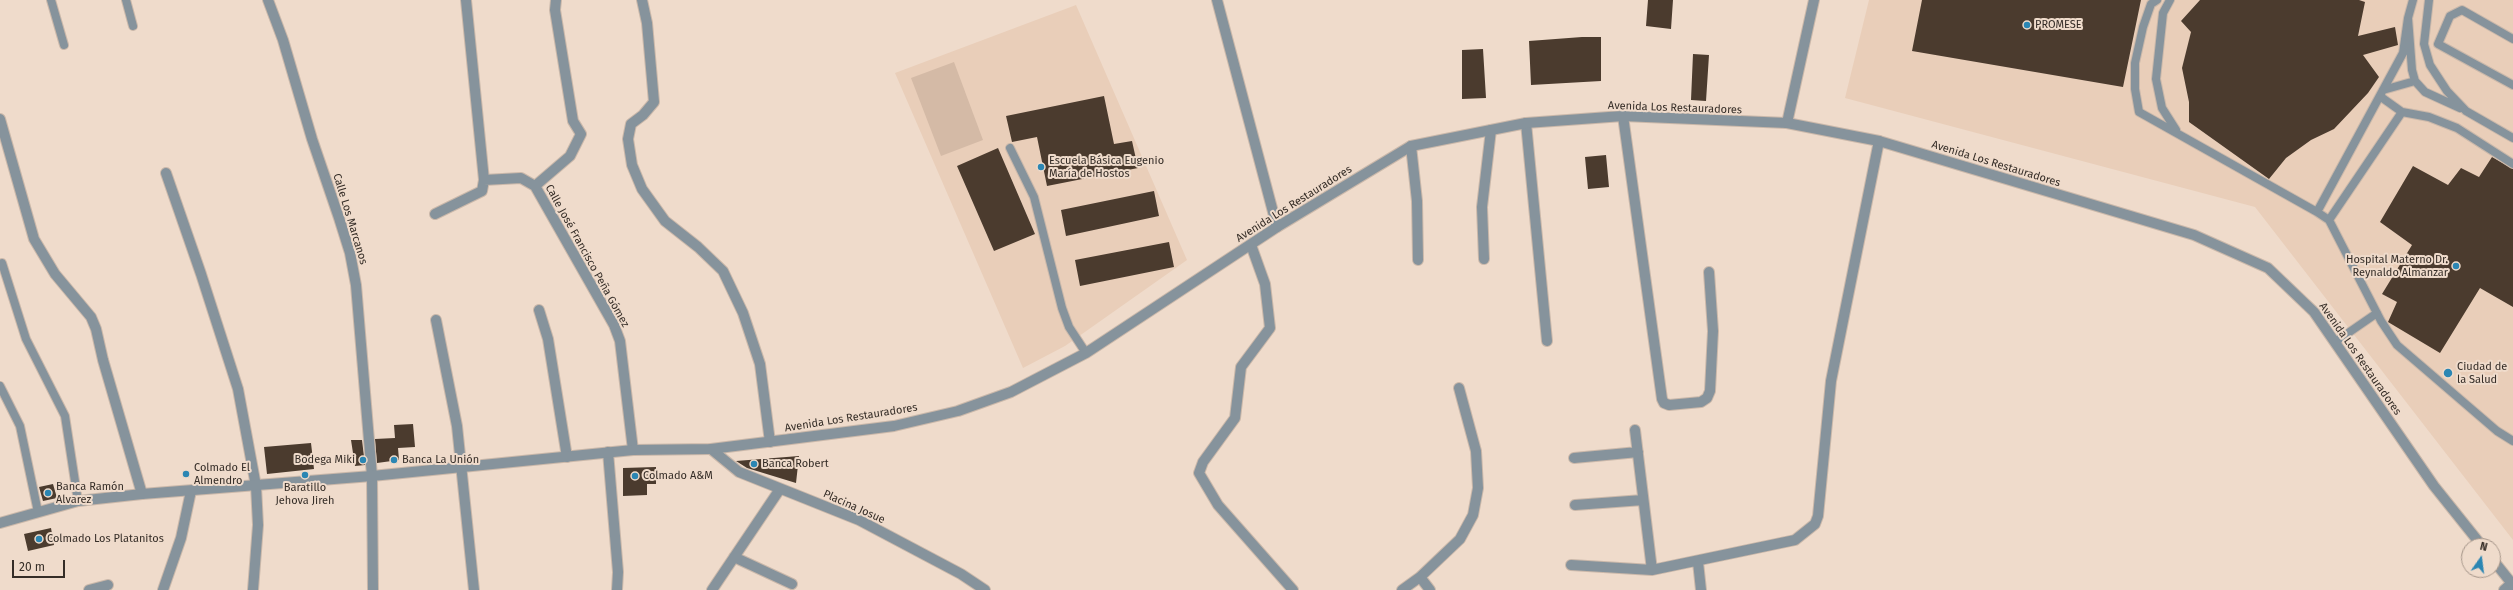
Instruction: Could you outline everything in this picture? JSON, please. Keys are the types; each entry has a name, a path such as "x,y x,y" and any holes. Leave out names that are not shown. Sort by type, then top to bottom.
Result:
{"street":[{"name":"Calle Los Marcanos","path":"268,0 283,40 312,139 350,253 356,285 372,476 373,590"},
{"path":"435,214 482,191 484,180 466,0"},
{"path":"535,186 570,156 582,134 573,121 555,10 556,0"},
{"path":"642,0 647,23 654,102 643,115 631,124 628,139 632,165 642,189 665,221 698,247 723,271 743,313 760,364 770,442"},
{"path":"1217,0 1277,227"},
{"path":"1787,124 1814,0"},
{"name":"Avenida Los Restauradores","path":"0,523 78,501 142,494 372,476 608,452 633,450 712,449 894,426 958,411 1011,392 1086,353 1277,227 1411,146 1526,123 1623,116 1787,124 1879,141 2194,235 2268,268 2314,312 2434,486 2476,538"},
{"path":"1623,116 1662,399 1664,403 1669,405 1701,402 1707,398 1710,391 1713,331 1709,272"},
{"path":"0,119 34,239 55,274 91,317 96,330 103,360 142,494"},
{"path":"1526,123 1547,341"},
{"path":"1484,259 1482,207 1491,130"},
{"path":"1571,565 1652,570 1698,562 1795,540 1817,520 1831,382 1879,141"},
{"path":"1411,146 1417,201 1418,260"},
{"path":"166,173 202,274 238,389 256,486 258,525 253,590"},
{"name":"Calle José Francisco Peña Gómez","path":"484,180 522,178 535,186 618,333 633,450"},
{"path":"1251,245 1265,284 1270,328 1241,368 1235,418 1203,462 1200,472 1218,505 1293,590"},
{"path":"539,310 548,339 568,456"},
{"path":"436,320 457,426 463,467 474,590"},
{"path":"1402,590 1420,577 1460,539 1472,515 1478,488 1476,451 1459,388"},
{"path":"1635,430 1652,570"},
{"name":"Placina Josue","path":"712,449 739,472 859,520 961,574 986,590"},
{"path":"608,452 618,572 617,590"},
{"path":"1574,458 1638,452"},
{"path":"712,590 780,489"},
{"path":"163,590 181,538 191,491"},
{"path":"1575,505 1643,500"},
{"path":"734,557 792,584"},
{"path":"1698,562 1702,590"},
{"path":"2501,573 2509,586"},
{"path":"1420,577 1430,590"},
{"path":"89,590 108,585"}],"lane":[{"path":"51,0 64,45"},
{"path":"126,0 133,26"},
{"path":"2157,0 2152,4 2143,27 2135,63 2135,89 2139,112 2176,131 2329,220 2377,313 2397,345 2497,431 2513,441"},
{"path":"2170,0 2163,13 2156,79 2162,108 2176,131"},
{"path":"2317,212 2403,53 2408,18 2413,0"},
{"path":"2429,0 2424,44 2430,65 2448,91 2466,111"},
{"path":"2513,39 2462,10 2450,16 2438,44 2513,86"},
{"path":"2408,18 2412,70 2415,81 2425,92 2466,111 2513,138"},
{"path":"2382,93 2415,81"},
{"path":"2382,93 2402,112 2429,117 2457,128 2513,164"},
{"path":"2329,220 2402,112"},
{"path":"1010,148 1034,197 1062,308 1069,327 1086,353"},
{"path":"2,262 26,339 65,416 78,501"},
{"path":"2335,342 2377,313"},
{"path":"0,386 20,426 38,512"}],"shaded area":[{"name":"Ciudad de la Salud","path":"1869,0 2513,0 2513,540 2255,207 1845,98"},
{"name":"Escuela Básica Eugenio María de Hostos","path":"1076,5 1187,260 1065,346 1023,368 895,73"},
{"path":"954,62 983,140 941,156 911,78"}],"building":[{"path":"1648,0 1673,0 1671,29 1646,26"},
{"name":"PROMESE","path":"1922,0 2141,0 2123,87 1912,51"},
{"path":"2200,0 2359,0 2365,2 2358,36 2395,27 2398,45 2363,55 2379,77 2368,93 2334,129 2311,140 2286,158 2269,179 2189,122 2189,102 2182,68 2191,32 2181,21"},
{"path":"1601,37 1601,81 1531,85 1529,41"},
{"path":"1483,49 1486,98 1462,99 1462,50"},
{"path":"1693,54 1709,55 1706,101 1691,100"},
{"path":"1104,96 1114,144 1132,141 1138,168 1047,186 1037,137 1012,142 1006,116"},
{"path":"998,148 1035,234 994,251 957,166"},
{"path":"1606,155 1609,187 1588,189 1585,157"},
{"name":"Hospital Materno Dr. Reynaldo Almanzar","path":"2492,157 2513,169 2513,307 2480,288 2440,353 2388,322 2397,302 2382,294 2412,245 2380,222 2413,166 2448,185 2461,168 2479,177"},
{"path":"1154,191 1159,216 1066,236 1061,210"},
{"path":"1169,242 1174,267 1080,286 1075,260"},
{"path":"413,424 415,447 398,448 399,460 377,463 375,439 395,438 394,425"},
{"path":"351,440 362,440 365,465 355,466"},
{"path":"311,443 314,469 267,474 264,447"},
{"path":"799,456 796,483 747,468 736,461"},
{"name":"Colmado A&M","path":"656,467 656,484 647,484 647,495 623,496 623,468"},
{"name":"Banca Ramón Alvarez","path":"53,484 57,498 43,501 39,487"},
{"name":"Colmado Los Platanitos","path":"51,528 54,545 28,551 24,534"}],"place":[{"name":"PROMESE","path":"2027,25"},
{"name":"Escuela Básica Eugenio María de Hostos","path":"1041,167"},
{"name":"Hospital Materno Dr. Reynaldo Almanzar","path":"2456,266"},
{"name":"Ciudad de la Salud","path":"2448,373"},
{"name":"Bodega Miki","path":"363,460"},
{"name":"Banca La Unión","path":"394,460"},
{"name":"Banca Robert","path":"754,464"},
{"name":"Colmado El Almendro","path":"186,474"},
{"name":"Baratillo Jehova Jireh","path":"305,475"},
{"name":"Colmado A&M","path":"635,476"},
{"name":"Banca Ramón Alvarez","path":"48,493"},
{"name":"Colmado Los Platanitos","path":"39,539"}]}
